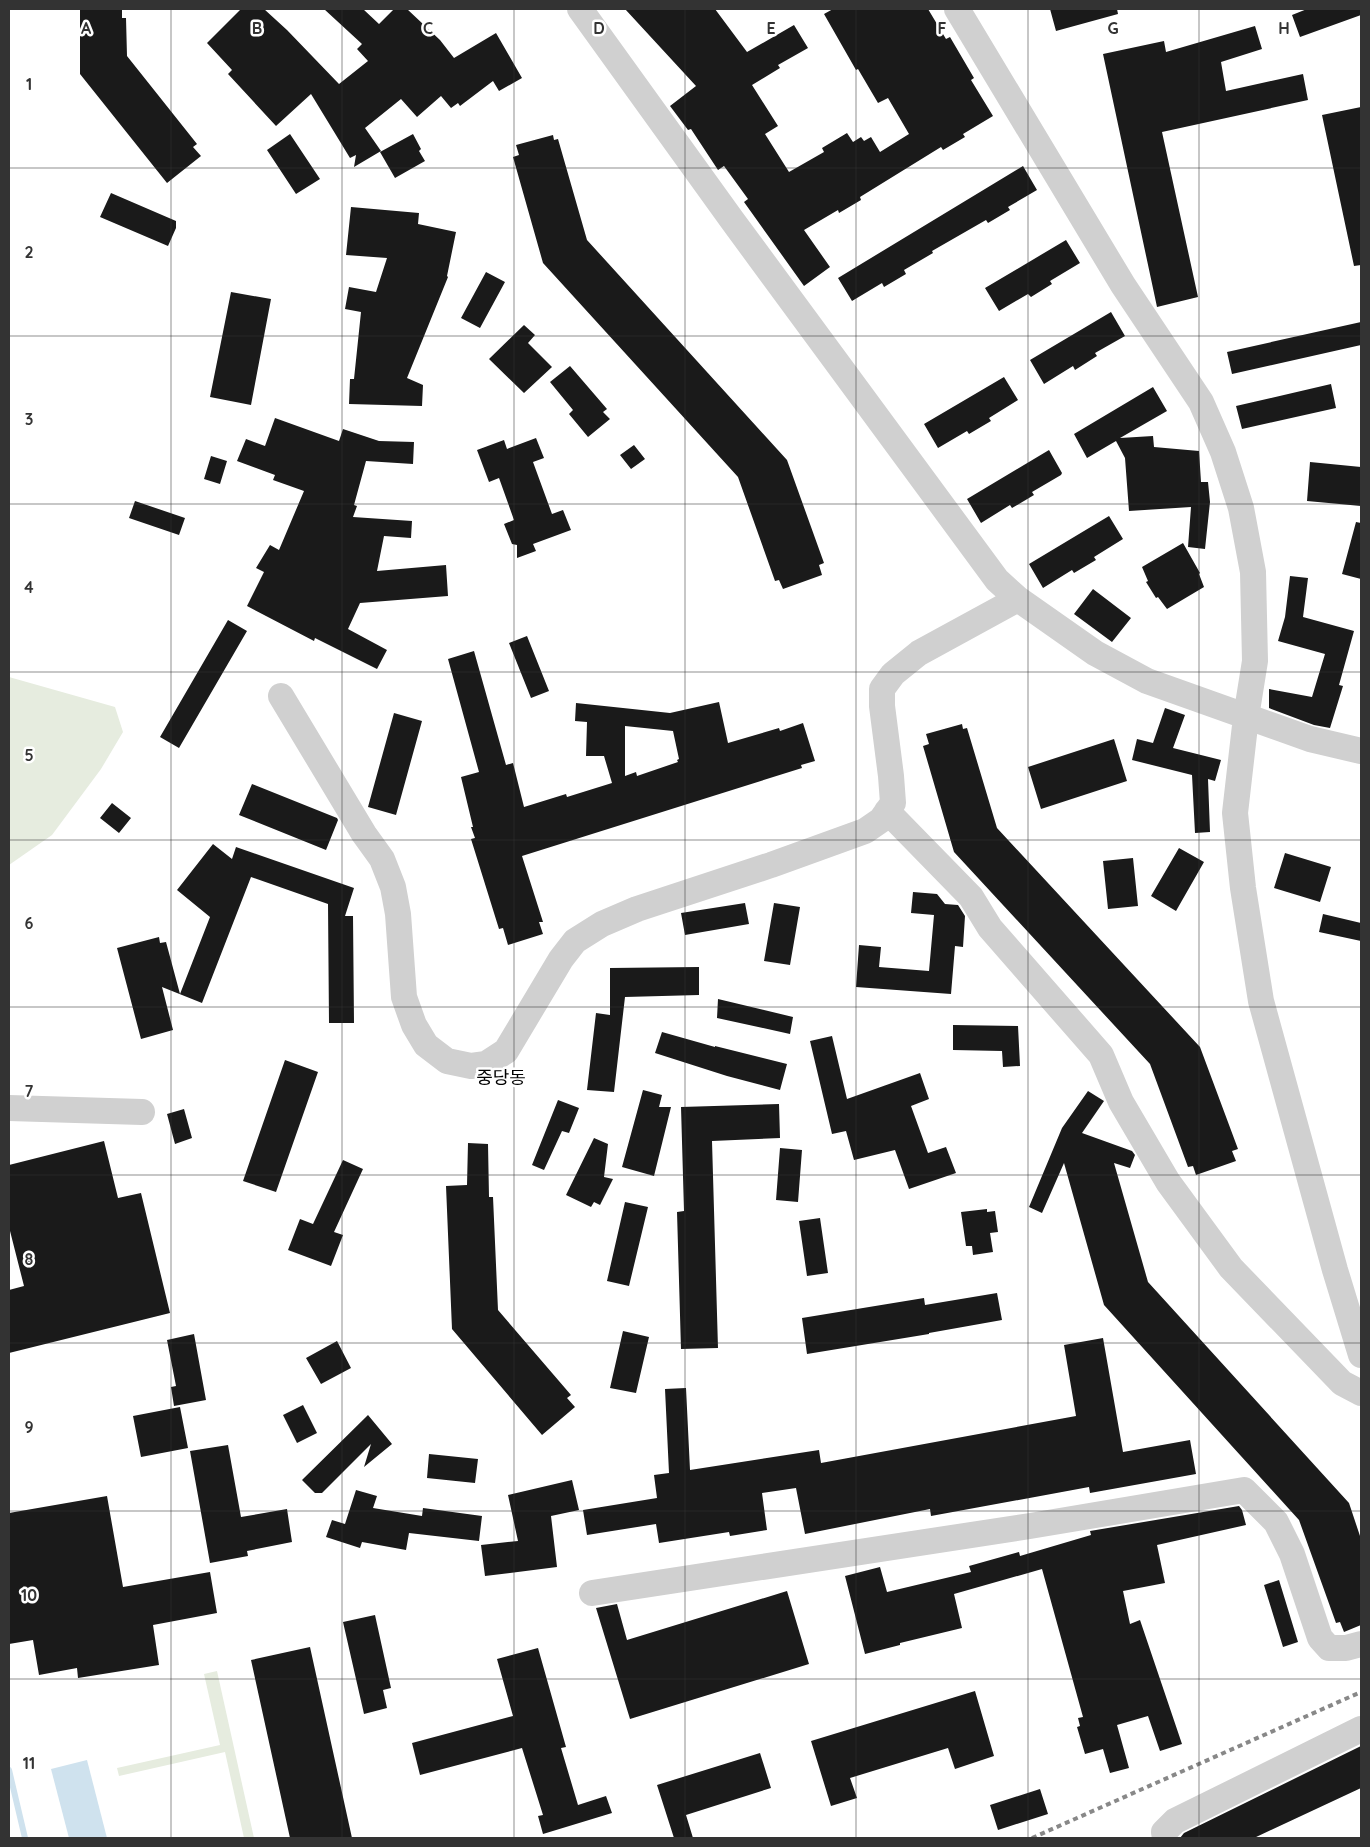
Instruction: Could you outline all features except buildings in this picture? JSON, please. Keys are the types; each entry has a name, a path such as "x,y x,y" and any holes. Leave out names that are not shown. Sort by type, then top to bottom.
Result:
{"street":[{"path":"580,9 732,220 997,580 1018,599 1094,653 1148,681 1310,739 1361,751"},
{"path":"957,9 1123,285 1202,402 1223,452 1241,508 1253,572 1255,661 1246,717 1235,813 1243,888 1260,1001 1335,1270 1361,1355"},
{"path":"281,696 364,834 382,859 393,887 398,914 404,997 414,1025 426,1045 447,1061 471,1066 486,1064 506,1051 561,959 575,940 595,928 637,909 771,865 865,831 881,820 893,803 882,706 882,689 893,674 919,653 1018,599"},
{"path":"887,811 971,897 990,928 1101,1055 1121,1102 1168,1182 1230,1268 1342,1383 1361,1393"},
{"path":"9,1108 142,1112"},
{"path":"592,1593 1030,1526 1244,1490 1276,1522 1292,1554 1320,1638 1328,1648 1346,1648 1361,1644"},
{"path":"1164,1838 1164,1832 1175,1821 1361,1729"}],"shaded area":[{"path":"9,677 115,707 123,732 101,769 52,835 9,865"},
{"path":"217,1671 254,1838 244,1838 225,1752 119,1776 117,1768 220,1745 204,1674"}],"water":[{"path":"87,1760 107,1838 69,1838 51,1769"}],"waterway":[{"path":"9,1770 25,1838"}],"railway":[{"path":"1032,1838 1361,1692"}],"district":[{"name":"중당동","path":"501,1078"}]}
